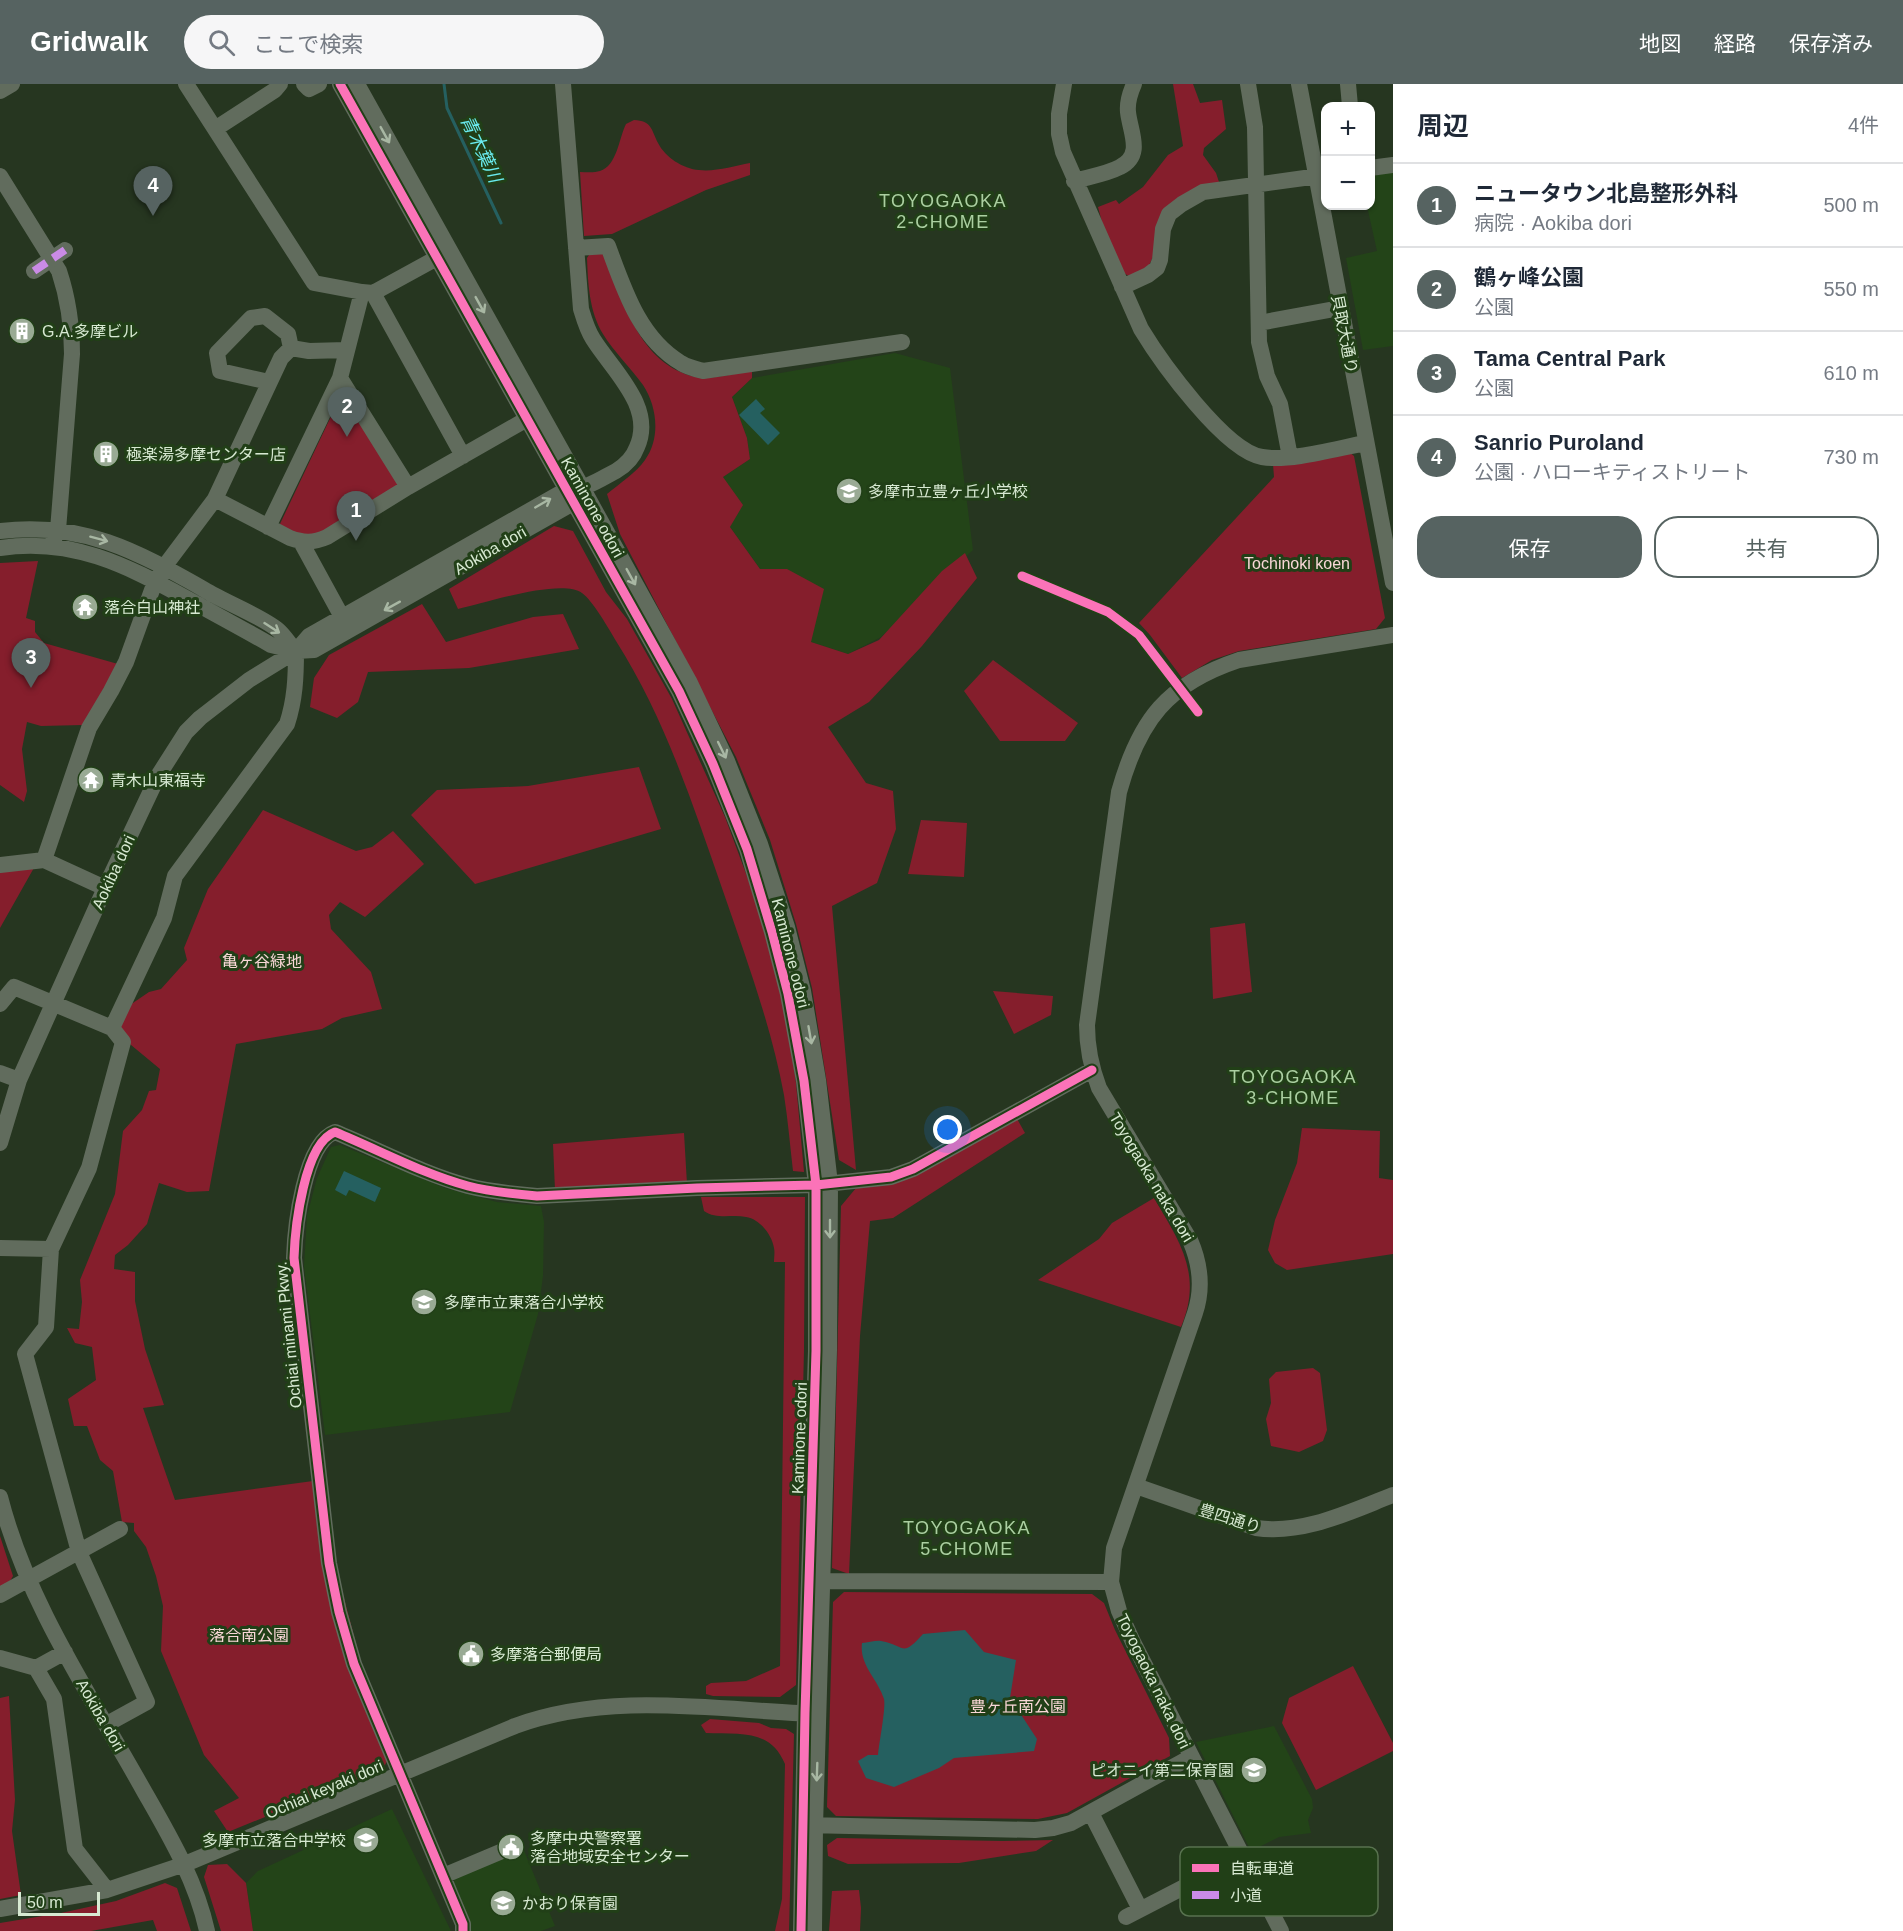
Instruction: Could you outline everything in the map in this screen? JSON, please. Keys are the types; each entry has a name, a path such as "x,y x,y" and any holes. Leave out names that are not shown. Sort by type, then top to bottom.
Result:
{"street":[{"path":"0,92 12,84"},
{"path":"186,84 314,283 367,293 443,254"},
{"path":"215,129 275,90 280,84"},
{"path":"304,84 309,89 319,84"},
{"name":"Kaminone odori","path":"340,84 583,489 689,681 727,761 760,844 787,927 803,991 818,1080 823,1185 816,1351 816,1581 809,1825 801,1931"},
{"name":"Kaminone odori","path":"357,84 527,419 679,692 713,764 747,849 772,932 788,994 823,1185"},
{"path":"563,84 578,296 591,336 638,404 642,420 641,439 634,455 624,466 583,489"},
{"path":"1064,84 1059,114 1059,134 1074,181 1141,329 1155,352 1191,397 1233,442 1242,449 1261,457 1290,457 1366,443"},
{"path":"1074,181 1120,167 1131,159 1134,153 1134,141 1128,103 1134,84"},
{"path":"1248,84 1255,127 1259,342 1267,376 1280,404 1290,457"},
{"name":"貝取大通り","path":"1299,84 1321,175"},
{"path":"1348,84 1350,102"},
{"path":"1122,287 1148,275 1157,268 1163,229 1170,214 1203,192 1321,175"},
{"path":"0,176 34,230 52,283 61,335 51,546"},
{"name":"貝取大通り","path":"1326,210 1340,308 1393,583"},
{"path":"576,248 608,246 631,306 644,328 669,355 682,364 703,371 902,342"},
{"path":"34,270 65,250"},
{"path":"268,527 340,378 346,350 367,293"},
{"path":"367,293 463,456"},
{"path":"1259,323 1340,308"},
{"path":"269,382 220,370 217,353 252,318 264,316 288,334 291,348"},
{"path":"291,348 309,351 346,350"},
{"path":"44,860 88,728 126,662 161,575 215,499 281,358 291,348"},
{"path":"340,378 408,487"},
{"path":"215,499 301,542 314,542 327,537 408,487 527,419"},
{"name":"Aokiba dori","path":"296,651 314,650 420,582 583,489"},
{"path":"0,531 53,530 106,540 140,554 161,575 271,645 296,651 296,678 287,724 175,876 164,918 112,1028"},
{"path":"301,542 342,617"},
{"path":"0,548 51,546 161,575"},
{"name":"Aokiba dori","path":"0,1143 19,1080 105,888 158,776 186,732 220,701 296,651 309,636 342,617 420,582"},
{"name":"Toyogaoka naka dori","path":"1238,1847 1123,1622 1111,1582 1116,1541 1198,1304 1199,1274 1190,1240 1099,1088 1088,1050 1087,1024 1119,792 1128,759 1148,723 1168,699 1184,686 1224,665 1239,660 1393,635"},
{"path":"0,866 44,860 105,888"},
{"path":"0,1004 14,987 112,1028 123,1042 89,1168 51,1249 46,1327 25,1354 79,1552 147,1702 106,1724"},
{"name":"Ochiai minami Pkwy.","path":"463,1931 463,1924 354,1664 339,1612 329,1563 294,1258 298,1210 303,1187 323,1138 335,1132 446,1179 494,1192 537,1196 697,1188 823,1185 891,1177 913,1169 1092,1070"},
{"path":"0,1073 19,1080"},
{"path":"0,1248 51,1249"},
{"name":"豊四通り","path":"1136,1486 1256,1528 1274,1530 1293,1529 1323,1521 1393,1495"},
{"name":"Aokiba dori","path":"0,1497 12,1538 46,1618 185,1864 207,1931"},
{"path":"0,1595 120,1529"},
{"path":"816,1581 1111,1582"},
{"path":"36,1668 65,1652"},
{"path":"0,1658 36,1668 54,1699 75,1849 107,1890"},
{"name":"Ochiai keyaki dori","path":"0,1909 107,1890 185,1864 532,1720 560,1712 591,1707 644,1705 812,1714"},
{"path":"809,1825 1035,1830 1053,1828 1071,1823 1091,1813 1191,1757"},
{"path":"1091,1813 1133,1913 1180,1889"},
{"name":"Kaminone odori","path":"809,1825 814,1931"},
{"path":"443,1876 500,1852"},
{"name":"Toyogaoka naka dori","path":"1273,1916 1281,1931"}],"shaded area":[{"path":"1393,170 1393,346 1363,350 1346,258 1377,251 1368,210 1375,210 1375,172"},
{"name":"多摩市立豊ヶ丘小学校","path":"895,353 950,368 973,550 881,637 848,654 811,642 787,569 760,569 730,527 723,477 750,459 747,438 732,397 752,378"},
{"name":"多摩市立東落合小学校","path":"340,1145 445,1188 497,1202 541,1206 544,1222 543,1276 538,1314 510,1412 325,1435 304,1266 307,1216 317,1178 331,1147"},
{"name":"ピオニイ第二保育園","path":"1274,1726 1312,1799 1313,1808 1308,1820 1311,1833 1279,1837 1259,1847 1249,1847 1196,1742"},
{"name":"多摩市立落合中学校","path":"392,1809 451,1931 253,1931 246,1883 258,1871"},
{"name":"かおり保育園","path":"523,1848 555,1926 541,1931 469,1931 453,1885 455,1878"}],"green space":[{"path":"1173,84 1193,84 1200,103 1222,100 1226,129 1204,148 1203,155 1216,173 1220,185 1178,199 1148,268 1130,277 1124,273 1103,226 1098,207 1116,200 1119,204 1143,187 1168,155 1183,146"},
{"path":"634,120 648,124 661,148 681,165 705,170 750,163 750,175 706,190 612,234 584,236 580,172 595,172 606,168 614,158 626,124"},
{"path":"591,252 599,252 606,256 619,293 636,329 647,346 661,360 677,370 702,378 752,371 752,378 732,397 747,438 750,459 723,477 743,505 730,527 760,569 787,569 824,589 811,642 848,654 879,640 942,571 965,553 977,578 922,646 869,702 828,727 866,783 893,791 896,829 877,883 832,906 856,1170 839,1160 812,988 796,924 770,840 736,757 620,534 607,494 645,460 653,442 655,422 648,393 607,341 598,325 590,297 588,277 587,258"},
{"path":"344,389 402,485 324,533 300,537 279,526"},
{"name":"Tochinoki koen","path":"1348,451 1354,456 1385,618 1376,629 1239,651 1212,660 1182,678 1139,623 1274,477 1273,464"},
{"path":"554,526 573,531 606,592 627,619 672,699 725,817 768,933 784,994 796,1083 804,1172 793,1171 779,1069 749,967 701,826 677,763 649,700 609,630 586,597 572,589 558,588 522,593 458,609 449,589"},
{"path":"38,561 26,618 35,621 35,632 44,643 118,664 83,725 41,726 27,722 22,749 27,791 24,802 0,785 0,563"},
{"path":"422,604 446,642 533,617 563,614 579,649 469,668 368,672 358,702 337,718 310,707 314,678 329,655"},
{"path":"993,660 1078,723 1065,741 1000,741 964,691"},
{"path":"639,767 661,829 475,884 411,815 437,790 528,786"},
{"path":"263,810 356,851 372,847 393,831 424,864 365,917 340,902 329,915 331,929 371,972 382,1009 342,1018 322,1029 236,1044 209,1191 187,1192 159,1183 147,1224 128,1245 115,1255 114,1269 135,1272 135,1301 145,1349 164,1405 143,1408 175,1500 313,1481 387,1761 383,1769 228,1832 214,1811 239,1798 204,1755 161,1651 163,1606 146,1547 134,1531 134,1523 122,1522 113,1471 100,1460 87,1426 74,1426 68,1399 96,1380 92,1347 75,1343 67,1328 79,1329 82,1302 80,1280 115,1194 123,1131 142,1110 149,1091 156,1090 160,1069 125,1040 117,1023 127,1007 149,992 161,989 187,960 184,948 208,889"},
{"path":"921,820 967,823 964,877 908,874"},
{"path":"35,866 0,928 0,872"},
{"path":"1245,923 1252,992 1213,999 1210,928"},
{"path":"993,991 1053,996 1051,1015 1014,1034"},
{"path":"1016,1117 1025,1133 893,1218 870,1221 860,1336 849,1574 832,1568 841,1206 856,1188"},
{"path":"1302,1128 1380,1131 1379,1178 1393,1180 1393,1254 1287,1270 1275,1263 1268,1250 1275,1220 1297,1163"},
{"path":"684,1133 687,1184 555,1190 553,1144"},
{"path":"701,1197 805,1197 804,1350 796,1685 780,1697 713,1696 706,1694 706,1686 711,1683 746,1681 780,1666 785,1262 774,1262 773,1243 760,1224 751,1218 741,1216 709,1214 704,1211"},
{"path":"1154,1198 1180,1244 1186,1260 1190,1291 1181,1327 1038,1280 1099,1239 1112,1223"},
{"path":"1313,1368 1320,1373 1327,1430 1323,1441 1299,1452 1271,1446 1266,1419 1271,1403 1269,1379 1276,1372"},
{"path":"0,1536 13,1576 9,1583 0,1588"},
{"name":"豊ヶ丘南公園","path":"844,1592 1092,1594 1104,1603 1115,1630 1169,1738 1170,1756 1067,1813 1038,1819 836,1816 827,1807 833,1602"},
{"path":"1353,1666 1393,1743 1393,1751 1316,1790 1282,1723 1289,1698"},
{"path":"9,1696 15,1800 12,1831 21,1895 0,1899 0,1698"},
{"path":"710,1719 759,1723 771,1728 786,1729 794,1734 789,1931 775,1931 782,1899 785,1764 779,1752 762,1739 742,1734 706,1733 701,1725"},
{"path":"837,1838 1053,1840 1036,1851 959,1863 848,1864 828,1856 827,1845"},
{"path":"227,1864 246,1883 253,1931 221,1931 204,1877 208,1865"},
{"path":"165,1883 177,1888 191,1931 157,1931 153,1920 91,1931 0,1931 0,1923 116,1901"},
{"path":"859,1890 860,1931 829,1931 832,1891"}],"water":[{"path":"756,399 765,409 760,413 780,433 768,445 739,415"},
{"path":"344,1171 381,1188 375,1202 349,1190 346,1196 335,1190"},
{"path":"965,1630 984,1652 1016,1660 1010,1698 1037,1739 1034,1751 954,1758 939,1768 894,1787 866,1778 858,1761 868,1755 878,1755 884,1699 863,1658 862,1643 881,1641 907,1648 923,1634"}],"waterway":[{"name":"青木葉川","path":"444,84 447,108 501,223"}],"marked path":[{"path":"34,271 65,250"}],"cycle path":[{"path":"340,84 679,691 713,764 747,849 788,994 804,1081 816,1185 816,1351 801,1931"},
{"path":"1022,576 1108,612 1139,635 1198,712"},
{"path":"463,1931 463,1924 354,1664 339,1612 329,1563 294,1258 296,1227 303,1188 316,1152 324,1139 335,1132 451,1181 485,1190 537,1196 816,1185 891,1177 913,1169 1092,1070"}],"place":[{"name":"Sanrio Puroland","path":"153,216"},
{"name":"G.A.多摩ビル","path":"22,331"},
{"name":"鶴ヶ峰公園","path":"347,437"},
{"name":"極楽湯多摩センター店","path":"106,454"},
{"name":"多摩市立豊ヶ丘小学校","path":"849,491"},
{"name":"ニュータウン北島整形外科","path":"356,541"},
{"name":"落合白山神社","path":"85,607"},
{"name":"Tama Central Park","path":"31,688"},
{"name":"青木山東福寺","path":"91,780"},
{"name":"多摩市立東落合小学校","path":"424,1302"},
{"name":"多摩落合郵便局","path":"471,1654"},
{"name":"ピオニイ第二保育園","path":"1254,1770"},
{"name":"多摩市立落合中学校","path":"366,1840"},
{"name":"多摩中央警察署 落合地域安全センター","path":"511,1847"},
{"name":"かおり保育園","path":"503,1903"}],"district":[{"name":"TOYOGAOKA 2-CHOME","path":"943,211"},
{"name":"TOYOGAOKA 3-CHOME","path":"1293,1087"},
{"name":"TOYOGAOKA 5-CHOME","path":"967,1538"}],"park label":[{"name":"亀ヶ谷緑地","path":"262,961"},
{"name":"落合南公園","path":"249,1635"}]}
